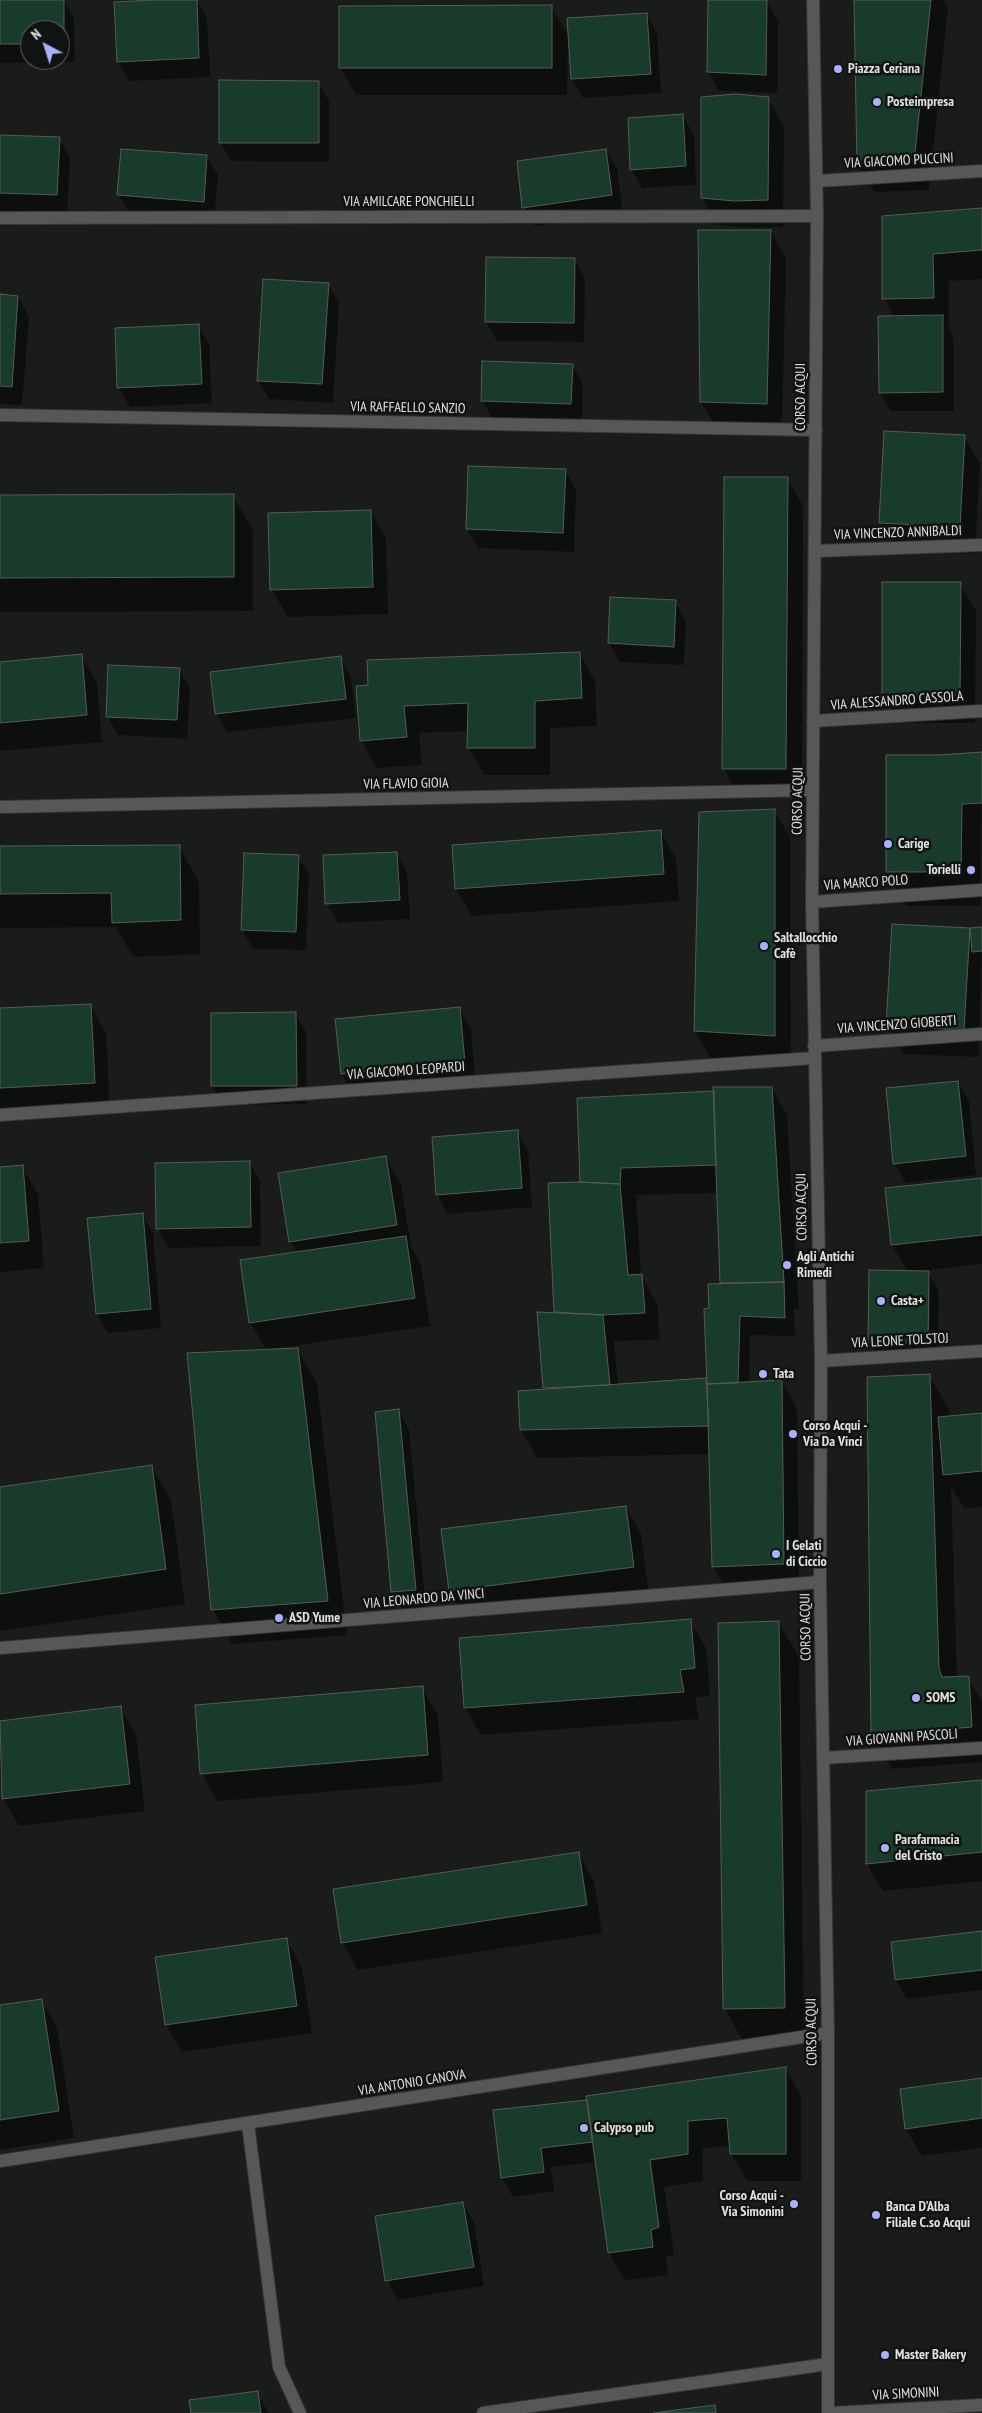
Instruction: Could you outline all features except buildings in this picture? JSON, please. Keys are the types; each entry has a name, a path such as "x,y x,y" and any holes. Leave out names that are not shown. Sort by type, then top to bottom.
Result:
{"street":[{"name":"CORSO ACQUI","path":"813,0 817,216 812,902 821,1361 820,1582 828,2033 828,2364 830,2413"},
{"name":"VIA GIACOMO PUCCINI","path":"817,181 982,171"},
{"name":"VIA AMILCARE PONCHIELLI","path":"0,218 817,216"},
{"name":"VIA RAFFAELLO SANZIO","path":"0,415 816,430"},
{"name":"VIA VINCENZO ANNIBALDI","path":"815,551 982,545"},
{"name":"VIA ALESSANDRO CASSOLA","path":"814,722 982,711"},
{"name":"VIA FLAVIO GIOIA","path":"0,807 813,790"},
{"name":"VIA MARCO POLO","path":"812,902 982,890"},
{"name":"VIA VINCENZO GIOBERTI","path":"814,1052 982,1034"},
{"name":"VIA GIACOMO LEOPARDI","path":"0,1114 814,1052"},
{"name":"VIA LEONE TOLSTOJ","path":"821,1361 982,1351"},
{"name":"VIA LEONARDO DA VINCI","path":"0,1648 820,1582"},
{"name":"VIA GIOVANNI PASCOLI","path":"823,1758 982,1748"},
{"name":"VIA ANTONIO CANOVA","path":"0,2161 828,2033"},
{"path":"248,2124 280,2367 300,2413"},
{"path":"483,2413 828,2364"},
{"name":"VIA SIMONINI","path":"830,2413 982,2405"}],"place":[{"name":"Piazza Ceriana","path":"838,69"},
{"name":"Posteimpresa","path":"877,102"},
{"name":"Carige","path":"888,844"},
{"name":"Torielli","path":"971,870"},
{"name":"Saltallocchio Cafè","path":"764,946"},
{"name":"Agli Antichi Rimedi","path":"787,1265"},
{"name":"Casta+","path":"881,1301"},
{"name":"Tata","path":"763,1374"},
{"name":"Corso Acqui - Via Da Vinci","path":"793,1434"},
{"name":"I Gelati di Ciccio","path":"776,1554"},
{"name":"ASD Yume","path":"279,1618"},
{"name":"SOMS","path":"916,1698"},
{"name":"Parafarmacia del Cristo","path":"885,1848"},
{"name":"Calypso pub","path":"584,2128"},
{"name":"Corso Acqui - Via Simonini","path":"794,2204"},
{"name":"Banca D'Alba Filiale C.so Acqui","path":"876,2215"},
{"name":"Master Bakery","path":"885,2355"}]}
